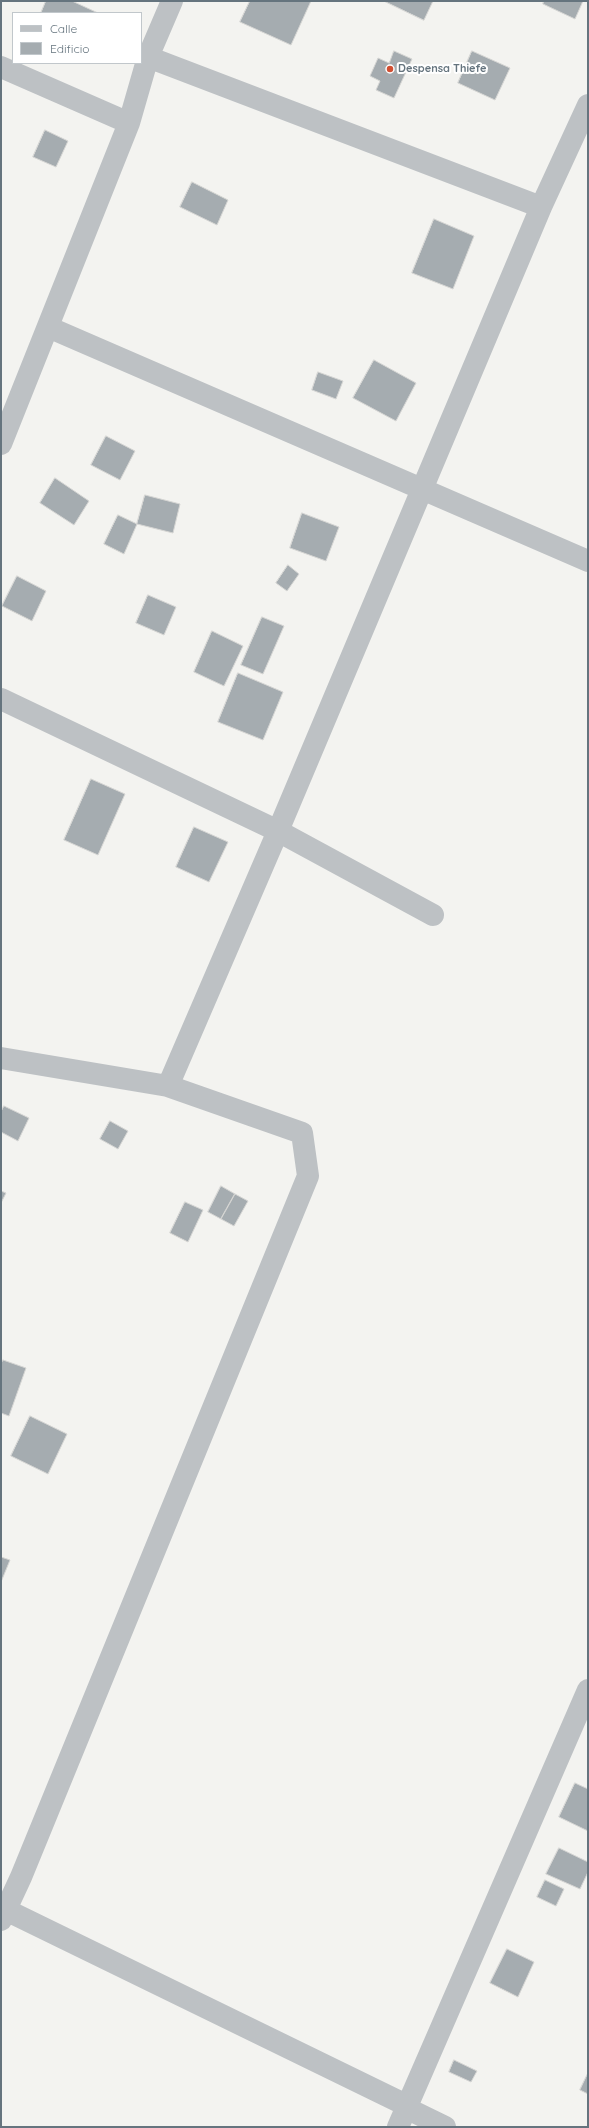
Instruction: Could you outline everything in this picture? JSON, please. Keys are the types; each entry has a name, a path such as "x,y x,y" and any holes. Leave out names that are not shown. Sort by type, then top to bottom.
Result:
{"street":[{"path":"1,444 129,123 148,57 172,1"},
{"path":"148,57 542,207"},
{"path":"1,67 129,123"},
{"path":"168,1086 278,831 542,207 588,105"},
{"path":"48,327 588,561"},
{"path":"1,699 278,831 433,915"},
{"path":"1,1058 168,1086 302,1133 308,1176 21,1877 3,1915 404,2113 444,2127"},
{"path":"404,2113 588,1690"}],"building":[{"path":"46,1 72,1 96,12 41,12"},
{"path":"250,1 311,1 291,45 240,22"},
{"path":"384,1 433,1 424,20"},
{"path":"544,1 583,1 575,19 543,4"},
{"name":"Despensa Thiefe","path":"394,51 412,59 394,98 376,90 380,81 370,76 378,58 389,63"},
{"path":"472,51 510,68 495,100 458,83"},
{"path":"45,130 68,141 56,167 33,157"},
{"path":"192,182 228,200 217,225 180,207"},
{"path":"434,219 474,236 453,289 412,273"},
{"path":"374,360 416,383 396,421 353,398"},
{"path":"318,372 343,381 336,399 312,390"},
{"path":"106,436 135,451 120,480 91,465"},
{"path":"55,478 89,501 74,525 40,503"},
{"path":"145,495 180,504 173,533 137,524"},
{"path":"302,513 339,527 326,561 290,548"},
{"path":"118,515 137,524 124,554 104,544"},
{"path":"288,565 299,574 287,591 276,583"},
{"path":"17,576 46,591 32,621 2,606"},
{"path":"148,595 176,607 164,635 136,623"},
{"path":"262,617 284,626 263,674 241,665"},
{"path":"212,631 243,646 224,686 194,672"},
{"path":"238,673 283,692 263,740 218,722"},
{"path":"91,779 125,794 98,855 64,840"},
{"path":"194,827 228,842 209,882 176,867"},
{"path":"4,1106 29,1118 18,1141 1,1132 1,1112"},
{"path":"110,1121 128,1131 118,1149 100,1139"},
{"path":"221,1186 235,1194 221,1219 208,1212"},
{"path":"1,1191 6,1193 1,1203"},
{"path":"235,1194 248,1201 234,1226 221,1219"},
{"path":"185,1202 203,1210 188,1242 170,1233"},
{"path":"3,1360 26,1368 9,1416 1,1413 1,1364"},
{"path":"30,1416 67,1434 48,1474 11,1456"},
{"path":"1,1557 10,1560 1,1582"},
{"path":"575,1783 588,1789 588,1831 559,1817"},
{"path":"559,1848 588,1862 588,1872 580,1889 546,1874"},
{"path":"545,1880 564,1889 556,1906 537,1897"},
{"path":"507,1949 534,1962 518,1997 490,1983"},
{"path":"454,2060 477,2071 471,2082 449,2072"},
{"path":"588,2073 588,2094 580,2090"}],"place":[{"name":"Despensa Thiefe","path":"390,69"}]}
